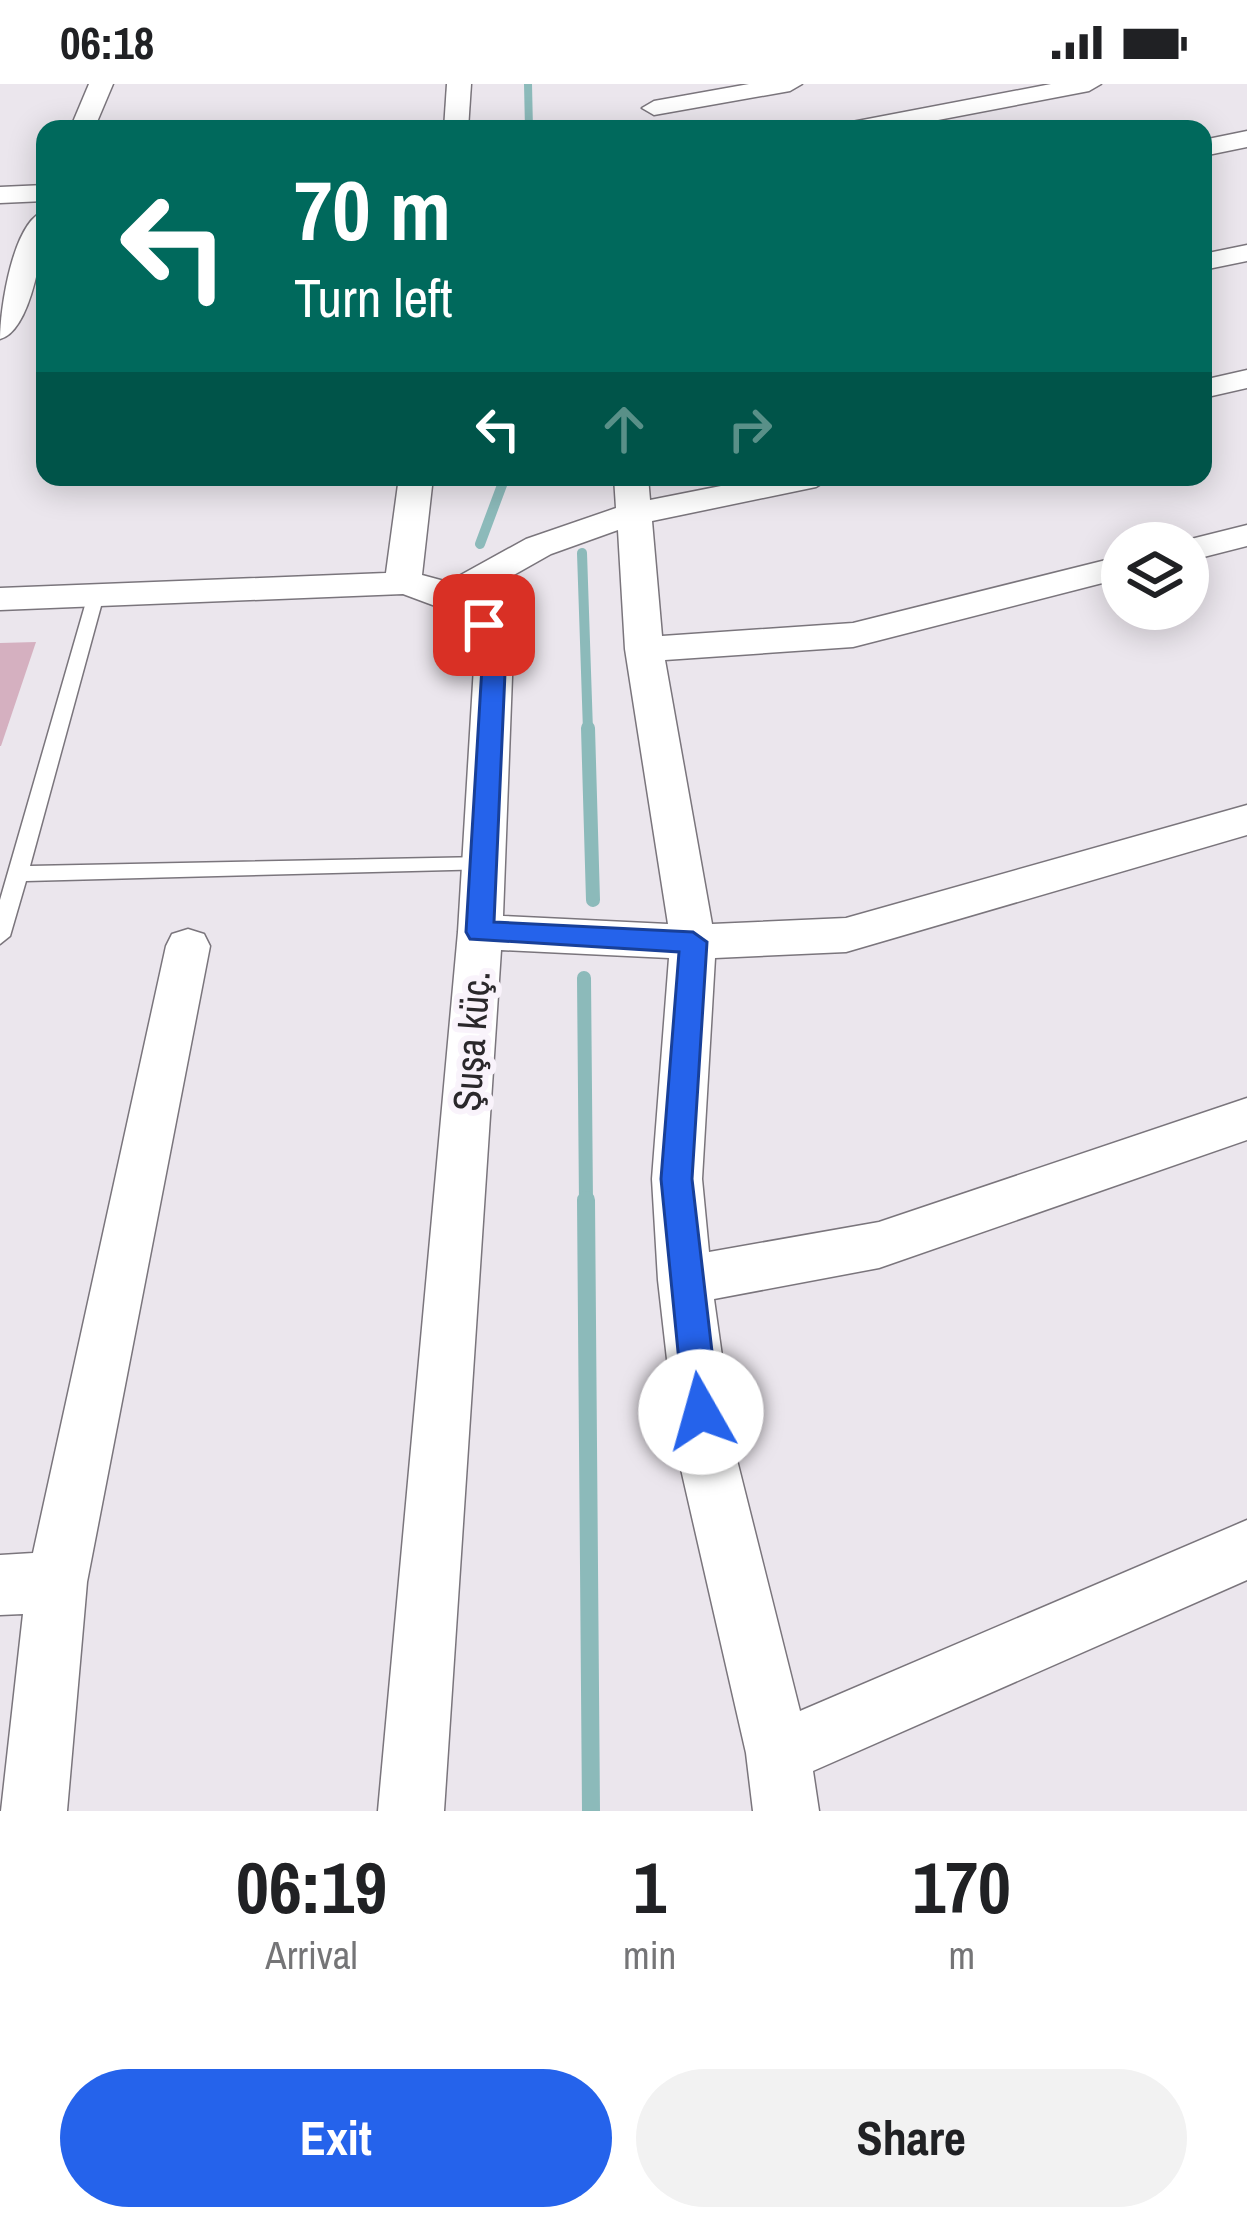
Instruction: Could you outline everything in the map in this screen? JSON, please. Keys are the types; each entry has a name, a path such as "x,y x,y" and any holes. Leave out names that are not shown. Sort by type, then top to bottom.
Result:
{"street":[{"path":"86,120 101,84"},
{"path":"457,120 459,84"},
{"path":"654,107 790,84"},
{"path":"899,120 1089,84"},
{"path":"1212,146 1247,139"},
{"path":"0,195 36,194"},
{"path":"0,330 36,241"},
{"path":"1212,260 1247,253"},
{"path":"1212,387 1247,380"},
{"path":"403,583 415,486"},
{"path":"0,599 403,583 453,595 500,561 632,496 729,486"},
{"path":"632,496 644,649 693,942 677,1179 685,1280 707,1456 782,1782 1247,1550"},
{"path":"1209,545 1247,535"},
{"path":"644,649 853,634 1101,572"},
{"name":"Şuşa küç.","path":"411,1811 480,932 494,650 474,611 453,595"},
{"path":"480,932 693,942 846,934 1247,820"},
{"path":"34,1811 29,1583 188,946"},
{"path":"685,1280 879,1245 1247,1119"}],"lane":[{"path":"0,936 96,596"},
{"path":"20,874 484,864"}],"building":[{"path":"36,642 1,746 0,746 0,643"}],"waterway":[{"path":"528,84 529,120"},
{"path":"480,544 502,486"},
{"path":"582,553 588,731"},
{"path":"588,728 593,900"},
{"path":"584,978 586,1203"},
{"path":"586,1200 591,1811"}],"route":[{"path":"484,625 494,650 480,932 693,942 677,1179 701,1412"}]}
